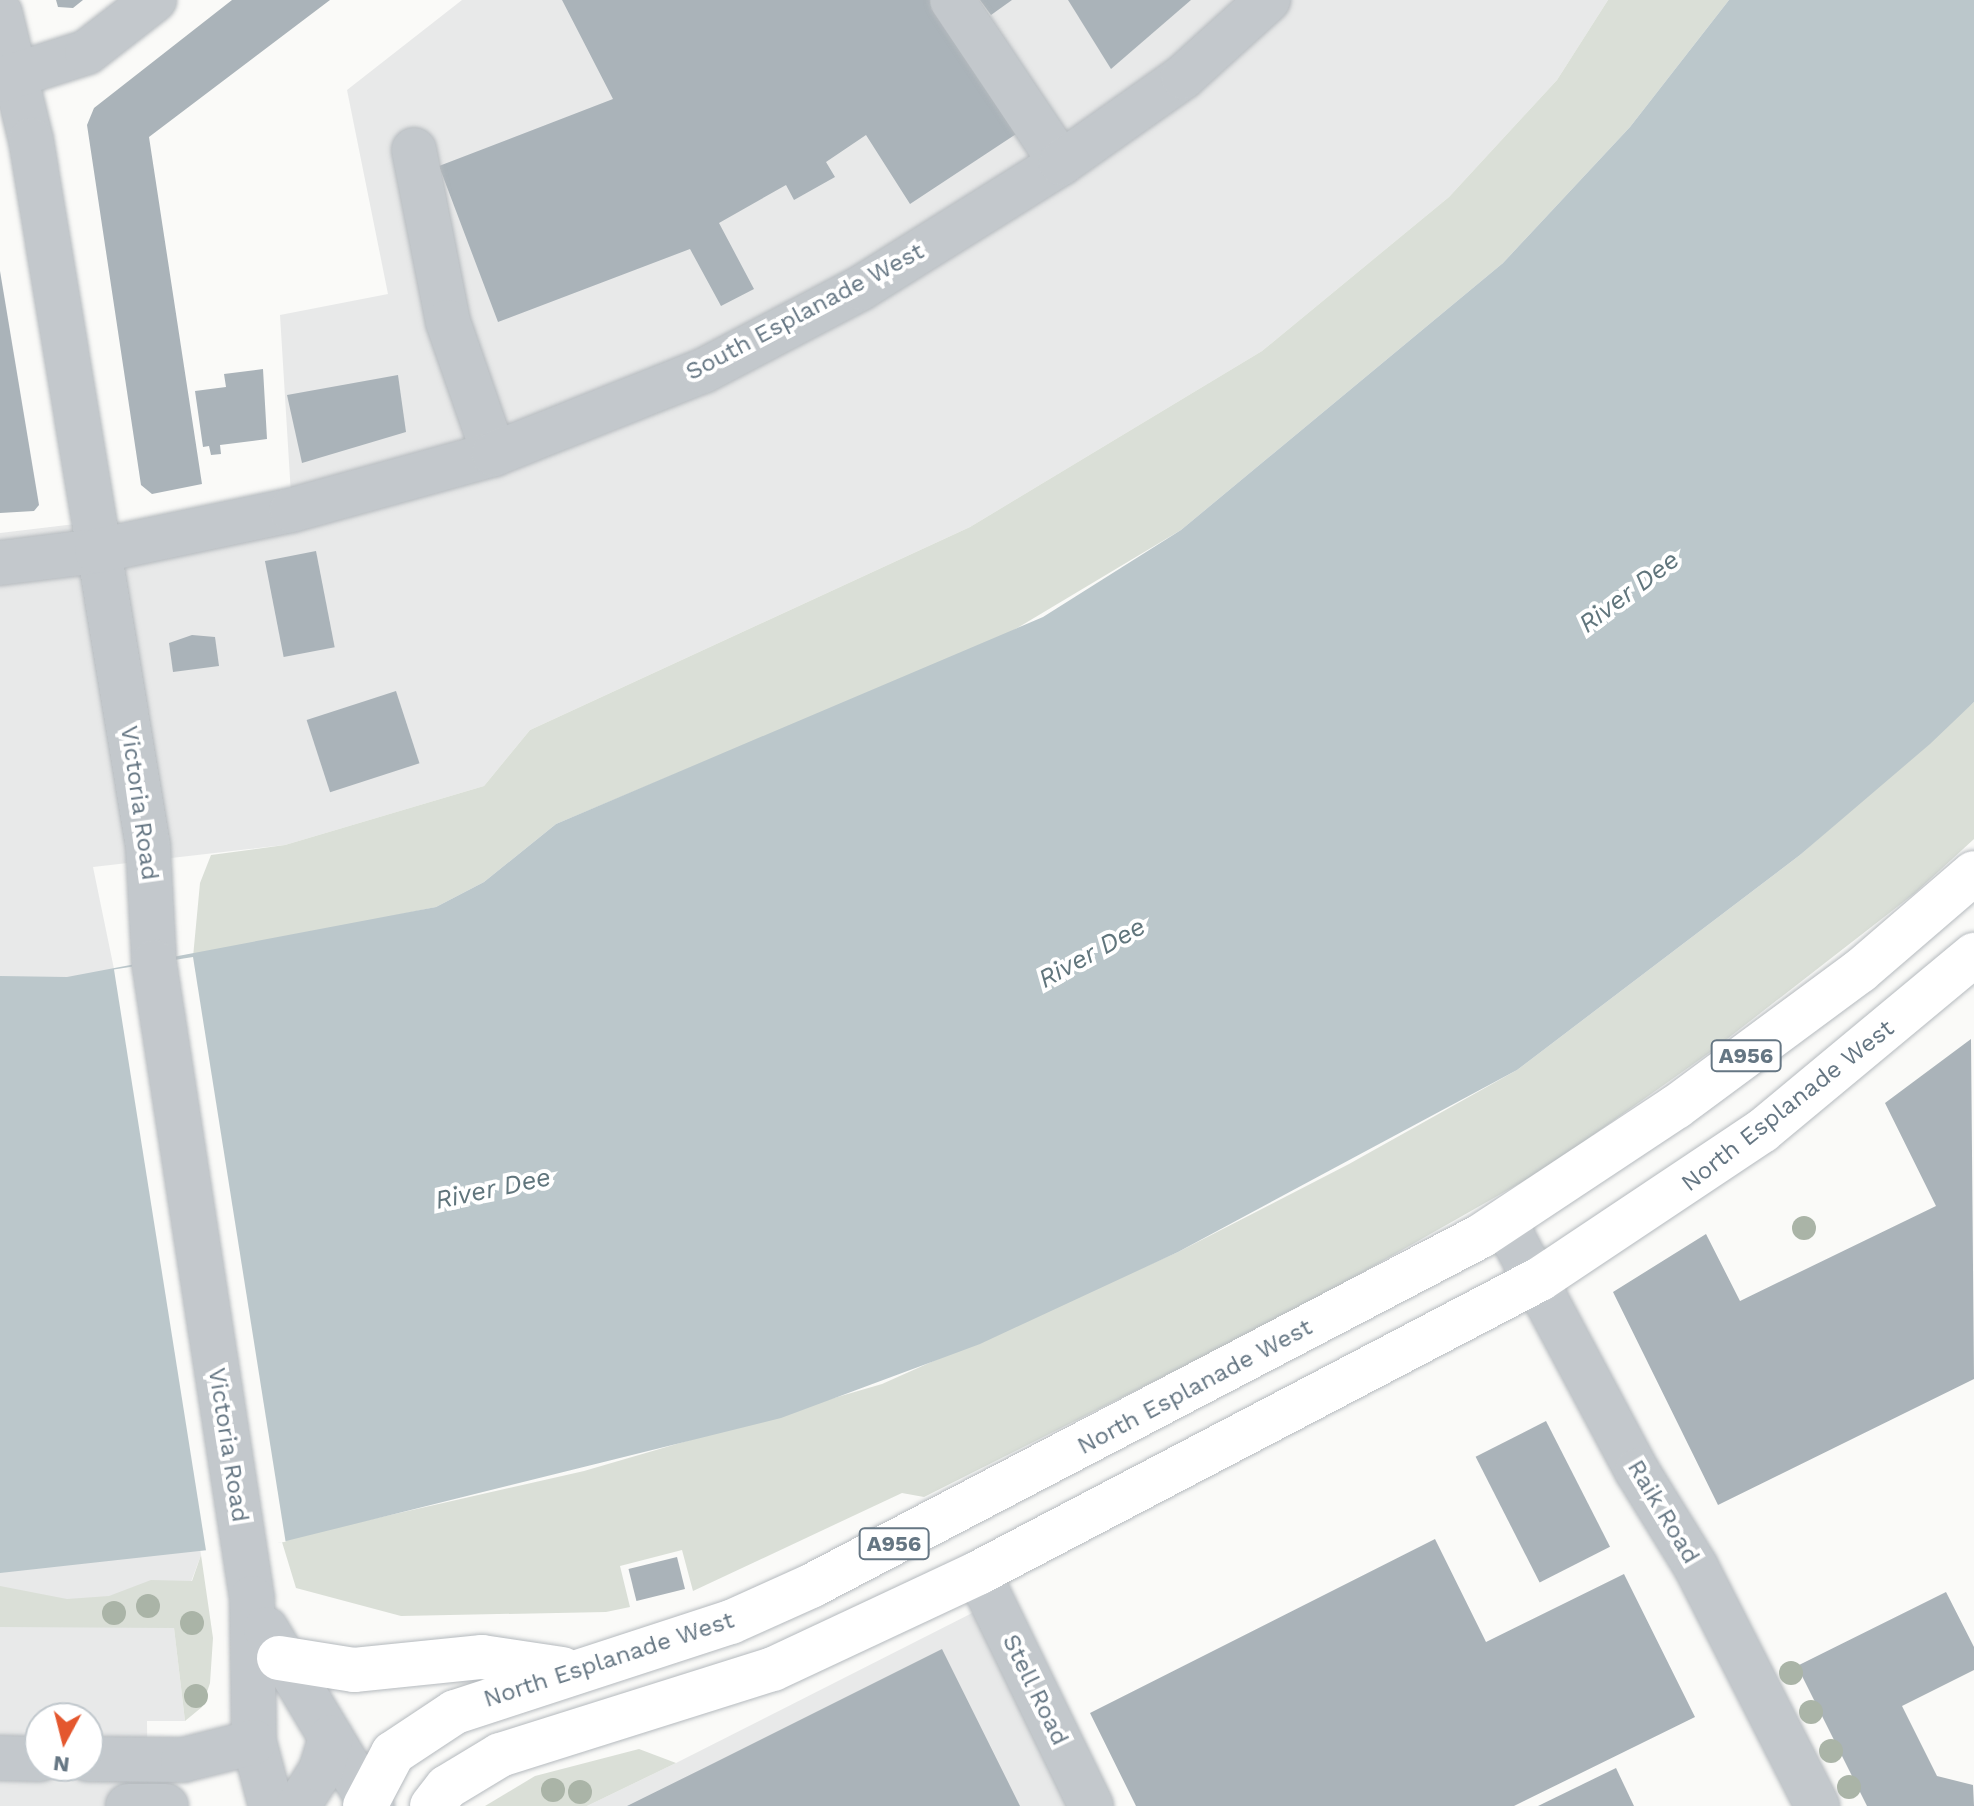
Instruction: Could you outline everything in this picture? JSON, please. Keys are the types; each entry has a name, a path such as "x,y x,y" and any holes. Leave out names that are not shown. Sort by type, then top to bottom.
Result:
{"main road":[{"name":"North Esplanade West","path":"369,1803 393,1753 418,1732 503,1692 731,1622 811,1586 1504,1221 1765,1041 1974,873"},
{"name":"North Esplanade West","path":"432,1806 447,1787 500,1755 773,1669 978,1573 1540,1279 1762,1131 1974,955"},
{"path":"279,1658 354,1670 482,1657 575,1671"}],"street":[{"path":"10,78 87,52 154,0"},
{"path":"952,0 1061,163"},
{"name":"South Esplanade West","path":"0,563 97,551 292,510 494,454 703,371 861,288 1061,163 1183,77 1268,0"},
{"name":"Victoria Road","path":"0,13 148,846 154,962 252,1598 254,1742 271,1806"},
{"path":"414,150 448,322 494,454"},
{"name":"Raik Road","path":"1504,1221 1540,1279 1817,1806"},
{"name":"Stell Road","path":"978,1573 1091,1806"},
{"name":"Victoria Road","path":"252,1598 279,1658 369,1803"},
{"path":"298,1806 321,1770 331,1738"},
{"path":"104,1759 183,1760 254,1742"},
{"path":"0,1758 24,1759"},
{"path":"128,1806 166,1806"}],"shaded area":[{"path":"462,0 1608,0 1557,80 1449,197 1262,351 970,527 530,730 484,786 285,845 93,867 114,969 201,1555 174,1628 185,1721 147,1721 148,1806 0,1806 0,533 92,522 96,550 291,495 280,315 388,294 347,90"},
{"path":"1608,0 1729,0 1630,127 1503,263 1181,530 1004,636 556,824 484,882 436,907 193,957 200,883 211,855 285,845 484,786 530,730 970,527 1262,351 1449,197 1557,80"},
{"path":"1974,702 1974,839 1915,893 1709,1053 1545,1169 1300,1308 924,1497 902,1493 693,1591 682,1550 620,1566 630,1607 606,1612 401,1616 296,1588 282,1542 289,1538 584,1471 882,1384 1178,1252 1349,1164 1517,1070 1800,855"},
{"path":"201,1555 213,1638 210,1683 202,1707 185,1721 174,1628 0,1627 0,1586 67,1599 109,1596 151,1580 192,1581"},
{"path":"986,1606 1083,1806 587,1806 676,1763"},
{"path":"639,1749 676,1763 587,1806 485,1806 535,1776"}],"water":[{"name":"River Dee","path":"1729,0 1974,0 1974,702 1930,744 1800,855 1517,1070 1178,1252 980,1344 781,1418 282,1542 0,1573 0,976 67,977 436,907 484,882 556,824 1043,617 1181,530 1503,263 1630,127"}],"pier":[{"path":"193,957 286,1542 207,1554 114,970"}],"building":[{"path":"56,0 83,0 73,8 58,7"},
{"path":"232,0 330,0 149,137 202,484 152,494 141,485 87,125 94,108"},
{"path":"562,0 946,0 1025,128 910,204 866,135 826,162 835,177 794,200 786,185 719,223 754,289 721,306 690,249 498,322 439,166 613,99"},
{"path":"980,0 1012,0 991,15"},
{"path":"1068,0 1191,0 1111,69"},
{"path":"0,271 39,505 34,511 0,513"},
{"path":"263,369 267,439 220,445 221,454 211,455 209,446 203,447 195,391 226,387 224,374"},
{"path":"398,375 406,432 302,463 287,395"},
{"path":"316,551 335,647 284,657 265,561"},
{"path":"192,635 215,637 219,666 173,672 169,643"},
{"path":"396,691 419,763 330,792 307,720"},
{"path":"1971,1039 1974,1379 1718,1505 1613,1292 1706,1234 1740,1301 1936,1206 1885,1103"},
{"path":"1546,1421 1610,1547 1540,1582 1476,1457"},
{"path":"1435,1539 1486,1642 1624,1574 1695,1717 1514,1806 1136,1806 1090,1713"},
{"path":"677,1557 685,1589 636,1601 628,1569"},
{"path":"1946,1592 1974,1647 1974,1670 1902,1706 1937,1776 1973,1785 1974,1806 1867,1806 1797,1666"},
{"path":"942,1649 1020,1806 627,1806 714,1763"},
{"path":"1616,1768 1634,1806 1538,1806"}]}
